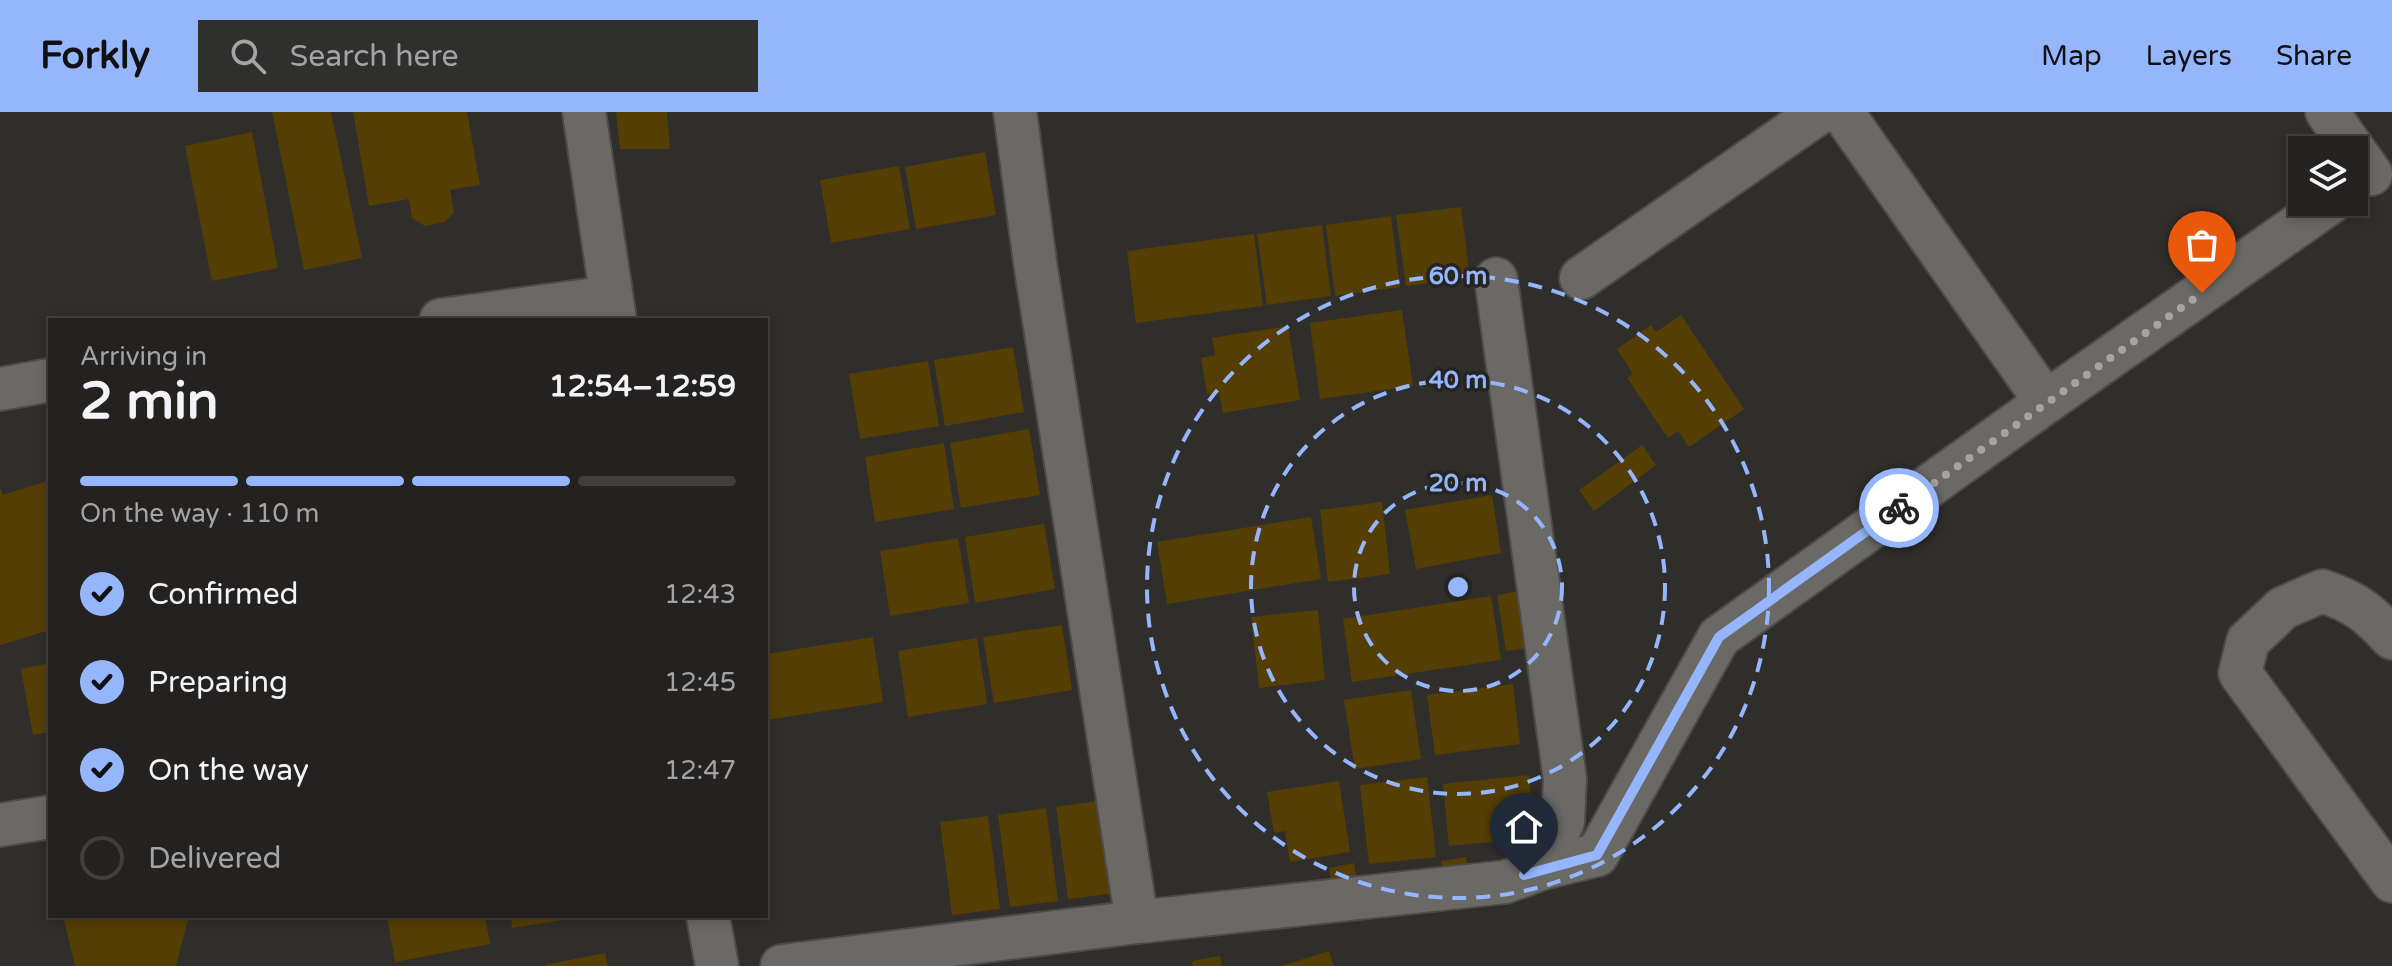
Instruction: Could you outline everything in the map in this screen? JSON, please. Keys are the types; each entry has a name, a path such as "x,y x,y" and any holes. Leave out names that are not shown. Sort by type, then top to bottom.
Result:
{"street":[{"path":"472,318 613,309 584,112"},
{"path":"1015,112 1035,262 1137,922"},
{"path":"1581,278 1820,112"},
{"path":"1842,112 2046,402"},
{"path":"2327,112 2372,173"},
{"path":"782,966 1137,922 1505,882 1543,868 1597,855 1719,637 2311,216"},
{"path":"1496,279 1565,779 1563,821 1543,868"},
{"path":"0,389 48,380"},
{"path":"2392,638 2352,601 2322,591 2283,608 2248,641 2240,673 2392,881"},
{"path":"0,825 48,817"},
{"path":"708,918 717,966"}],"building":[{"path":"272,112 331,112 362,258 304,270"},
{"path":"353,112 467,112 480,185 450,190 454,212 445,222 425,226 412,218 409,199 369,206"},
{"path":"616,112 667,112 670,149 620,149"},
{"path":"252,132 278,268 212,281 185,146"},
{"path":"985,152 996,215 916,229 905,167"},
{"path":"899,166 910,229 831,243 820,180"},
{"path":"1461,207 1470,278 1406,286 1396,215"},
{"path":"1391,216 1400,287 1335,296 1326,225"},
{"path":"1322,225 1331,296 1267,305 1257,234"},
{"path":"1254,234 1263,306 1136,323 1127,251"},
{"path":"1402,310 1413,386 1320,399 1310,323"},
{"path":"1681,315 1744,409 1689,447 1678,431 1668,438 1627,378 1633,374 1617,349 1651,325 1656,332"},
{"path":"1288,326 1300,400 1223,413 1219,393 1207,394 1201,358 1215,355 1212,338"},
{"path":"1013,347 1024,412 945,426 934,360"},
{"path":"928,361 939,426 860,439 849,374"},
{"path":"1029,429 1040,495 961,508 950,443"},
{"path":"944,443 954,509 875,522 865,457"},
{"path":"1642,445 1656,465 1594,511 1579,490"},
{"path":"48,481 48,631 0,645 0,487 3,495"},
{"path":"1492,495 1501,553 1416,569 1405,510"},
{"path":"1382,502 1390,574 1328,582 1320,510"},
{"path":"1311,517 1321,579 1167,604 1157,542"},
{"path":"1044,524 1055,589 975,603 965,537"},
{"path":"958,538 969,603 890,616 880,551"},
{"path":"1524,590 1534,647 1506,651 1497,595"},
{"path":"1491,596 1501,660 1352,682 1343,619"},
{"path":"1318,610 1325,680 1259,688 1251,617"},
{"path":"1062,625 1072,690 994,703 983,637"},
{"path":"873,637 883,702 768,720 768,654"},
{"path":"977,638 987,704 908,717 898,651"},
{"path":"48,663 48,732 33,735 21,669"},
{"path":"1513,684 1520,744 1435,755 1427,695"},
{"path":"1411,690 1421,759 1355,769 1344,700"},
{"path":"1529,775 1535,838 1449,846 1443,784"},
{"path":"1427,777 1436,857 1369,864 1360,785"},
{"path":"1339,781 1350,852 1290,862 1285,831 1274,833 1267,792"},
{"path":"1104,800 1116,893 1068,899 1056,807"},
{"path":"1046,808 1058,901 1010,907 998,815"},
{"path":"988,816 1000,909 952,915 940,822"},
{"path":"1466,857 1469,881 1444,885 1441,861"},
{"path":"1354,863 1357,879 1332,884 1329,868"},
{"path":"63,918 188,918 176,966 75,966"},
{"path":"387,918 485,918 490,944 395,962"},
{"path":"511,918 576,918 512,928"},
{"path":"1329,951 1334,966 1284,966 1284,965"},
{"path":"605,953 608,966 544,965"},
{"path":"1220,956 1222,966 1193,966 1192,961"}],"way so far":[{"path":"1899,508 2202,293"}],"route":[{"path":"1524,875 1597,855 1719,637 1899,508"}]}
